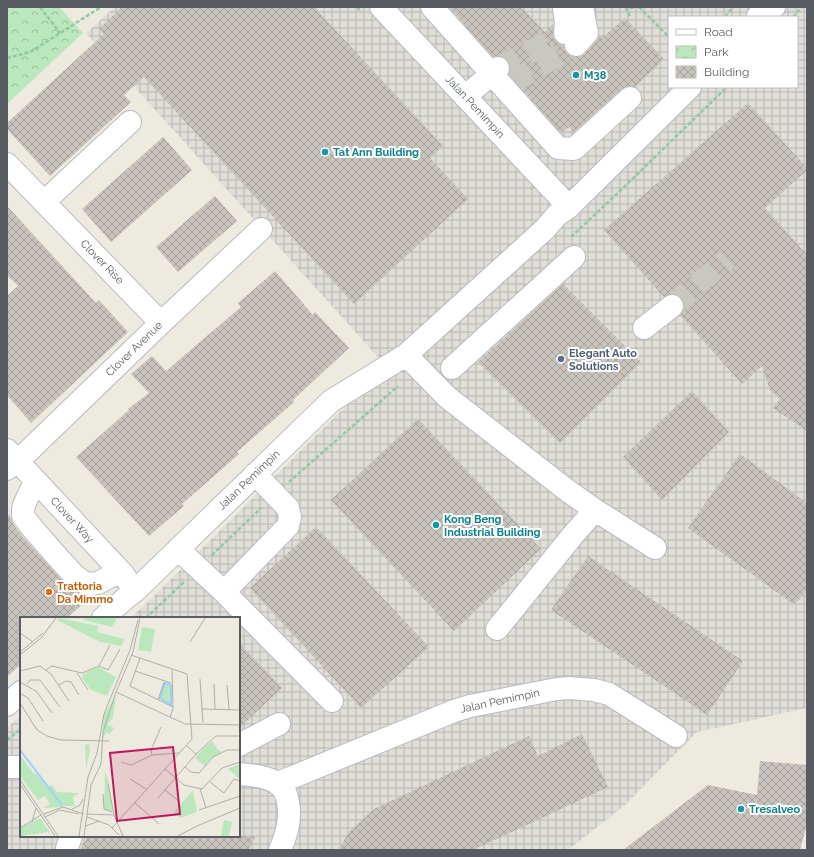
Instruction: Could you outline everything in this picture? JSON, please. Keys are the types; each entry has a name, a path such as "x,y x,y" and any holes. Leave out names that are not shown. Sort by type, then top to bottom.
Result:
{"street":[{"name":"Jalan Pemimpin","path":"381,7 569,207"},
{"path":"432,7 501,78 558,148 574,149 630,98"},
{"path":"570,7 564,8 566,23 571,39 587,33 582,7"},
{"path":"471,103 490,101 501,78"},
{"name":"Jalan Pemimpin","path":"104,617 127,596 129,583 178,549 331,401 406,355 545,229 557,215 569,207 689,88"},
{"path":"44,202 130,122"},
{"name":"Clover Rise","path":"7,164 160,323"},
{"name":"Clover Avenue","path":"10,460 160,323 261,228"},
{"path":"452,368 574,257"},
{"path":"644,328 672,306"},
{"path":"406,355 447,397 595,510 654,548"},
{"name":"Clover Way","path":"10,460 35,481 129,583"},
{"path":"224,592 288,526 290,517 288,508 255,474"},
{"path":"35,481 24,505 23,516 61,561 83,582 90,584 98,583 111,576 129,583"},
{"path":"497,629 595,510"},
{"path":"178,549 224,592 332,701"},
{"name":"Jalan Pemimpin","path":"278,783 454,711 470,706 557,689 588,690 609,694 676,736"},
{"path":"7,705 20,693"},
{"path":"240,744 279,724"},
{"path":"7,767 20,767"},
{"path":"240,774 266,778 278,783 284,789 290,819 280,850"},
{"path":"67,850 71,837"}],"path":[{"path":"40,7 60,33"},
{"path":"7,58 32,51 101,7"},
{"path":"630,16 626,9 638,7 668,36"},
{"path":"726,16 733,7"},
{"path":"794,16 802,7"},
{"path":"7,740 20,730"}],"shaded area":[{"path":"115,7 807,7 807,708 697,732 625,805 568,850 7,850 7,728 20,716 20,837 240,837 240,617 131,617 386,366 86,33"}],"green space":[{"path":"7,7 59,7 83,33 7,104"}],"building":[{"name":"Tat Ann Building","path":"122,7 314,7 443,146 430,158 468,199 354,304 144,77 124,95 131,102 50,176 7,129 7,123 104,34 99,29"},
{"name":"M38","path":"449,7 521,7 545,32 553,24 554,38 558,43 564,45 564,49 567,54 574,57 580,57 585,54 599,37 599,34 602,38 625,18 664,59 635,87 628,86 622,89 574,132 569,127 561,133 509,74 510,66 508,60 502,56 493,57"},
{"path":"748,103 807,168 807,170 765,208 807,255 807,431 773,408 780,399 770,390 762,366 742,384 680,315 684,310 682,298 676,294 671,294 664,297 604,230"},
{"path":"163,137 192,170 111,242 82,209"},
{"path":"215,196 237,221 178,272 156,247"},
{"path":"7,206 96,303 99,300 128,332 31,423 7,395 7,296 18,286 7,275"},
{"path":"275,271 313,315 315,312 349,348 293,400 294,402 237,452 239,454 182,504 184,506 149,536 76,457 129,410 128,409 149,393 131,374 152,356 166,371 241,307 238,303"},
{"path":"563,284 641,362 560,443 478,362"},
{"path":"692,391 729,432 662,500 623,457"},
{"name":"Kong Beng Industrial Building","path":"418,419 541,549 454,631 331,500"},
{"path":"740,454 807,503 807,589 799,600 793,604 688,528"},
{"path":"7,513 23,537 65,584 75,592 81,594 86,601 68,617 20,617 20,665 7,677"},
{"path":"316,527 429,647 361,708 250,588"},
{"path":"588,556 743,661 707,715 551,610"},
{"path":"240,644 282,688 240,727"},
{"path":"582,734 608,787 473,850 339,850 348,833 374,809 529,736 538,756"},
{"name":"Tresalveo","path":"760,761 807,765 807,824 800,850 623,850 708,785 757,795"},
{"path":"256,836 248,850 80,850 87,837"}],"tunnel":[{"path":"498,68 565,33"},
{"path":"511,83 576,45"},
{"path":"672,306 727,259"}],"place":[{"name":"M38","path":"576,75"},
{"name":"Tat Ann Building","path":"325,152"},
{"name":"Elegant Auto Solutions","path":"561,359"},
{"name":"Kong Beng Industrial Building","path":"436,525"},
{"name":"Trattoria Da Mimmo","path":"49,592"},
{"name":"Tresalveo","path":"741,809"}]}
